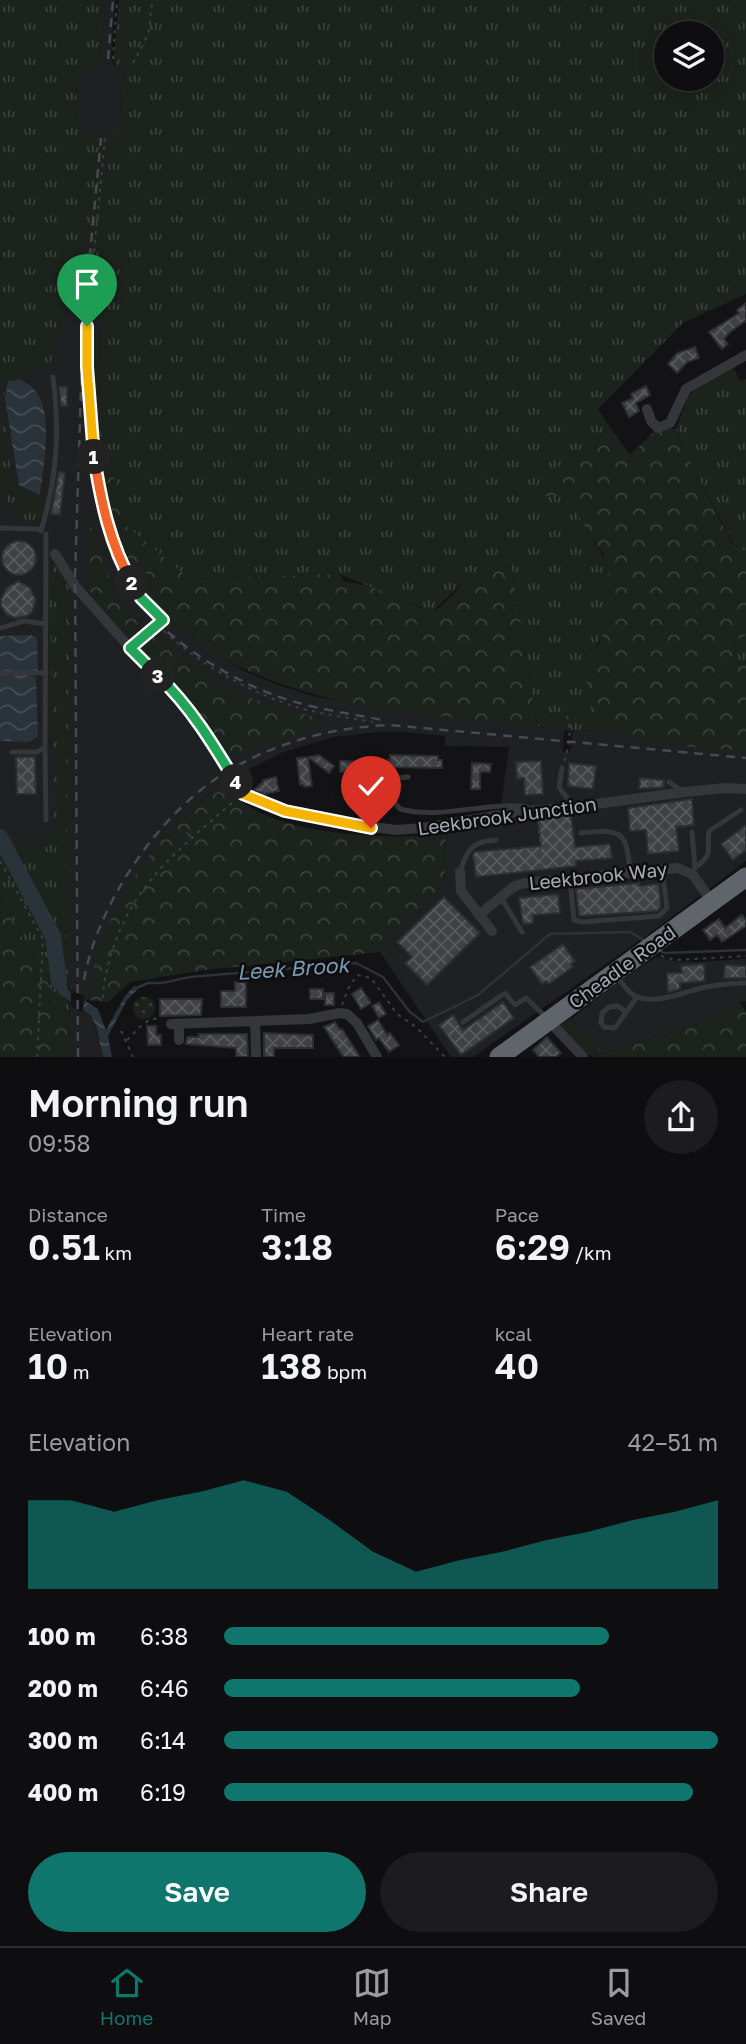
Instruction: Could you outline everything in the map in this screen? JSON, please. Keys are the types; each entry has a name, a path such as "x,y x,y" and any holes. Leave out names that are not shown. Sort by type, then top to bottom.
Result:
{"highway":[{"name":"Cheadle Road","path":"499,1057 746,877"}],"street":[{"path":"647,409 651,421 658,428 670,423 686,389 746,355"},
{"path":"55,554 67,577 130,648 173,690 209,738 243,794"},
{"name":"Leekbrook Junction","path":"243,794 285,811 322,820 396,830 685,792 746,789"},
{"name":"Leekbrook Way","path":"479,915 513,887 542,881 678,868 694,871 712,902"},
{"path":"460,872 461,891 492,931"},
{"path":"179,1040 175,1024 309,1020 340,1013 347,1014 357,1023 377,1057"},
{"path":"549,1020 583,1057"},
{"path":"255,1021 256,1057"}],"lane":[{"path":"46,820 43,533 56,466 57,416 53,377"},
{"path":"0,528 38,529 55,554"},
{"path":"0,628 24,621 46,624"},
{"path":"0,673 46,673"},
{"path":"12,752 37,752 45,747"},
{"path":"562,768 559,787 574,807"},
{"path":"408,777 395,778 391,789 400,809 427,814 505,806 538,810"},
{"path":"669,782 685,792"},
{"path":"694,871 710,853 709,831 741,810"},
{"path":"581,833 611,830 619,834 628,849 630,873"},
{"path":"692,832 694,871"},
{"path":"460,872 473,846 483,840 496,840"},
{"path":"570,878 574,920 582,922 659,916 667,908 662,869"},
{"path":"499,896 522,932"},
{"path":"614,973 637,997 671,998 709,987 746,983"},
{"path":"463,1022 505,993 515,1005 526,998 549,1020"},
{"path":"626,1012 618,1006 609,1007 602,1013 601,1023 604,1027 615,1028 637,997"}],"path":[{"path":"113,59 117,0"},
{"path":"133,64 147,36 154,0"},
{"path":"105,138 87,326 87,367 94,459 105,520 120,561 141,598 163,620 130,648"},
{"path":"158,625 169,637 204,661 241,684 274,699 373,722"},
{"path":"562,768 568,749 567,716"},
{"path":"103,998 103,983 117,936 148,880 243,794"},
{"path":"538,810 542,881"},
{"path":"0,861 43,939 37,1057"},
{"path":"652,946 675,960 746,956"},
{"path":"340,1013 348,989 357,975 371,978 397,1014 416,1027 445,1057"},
{"path":"127,1040 147,1020 165,1019 175,1024"},
{"path":"121,1031 133,1057"}],"shaded area":[{"path":"106,0 115,0 111,59 116,68 123,71 119,134 106,138 95,137 78,266 75,318 101,320 99,425 101,470 109,520 164,615 193,639 246,672 278,685 316,697 430,714 564,729 563,752 570,752 573,731 689,729 746,735 746,861 653,931 473,1057 451,1057 380,952 444,887 447,820 500,812 509,747 445,746 445,736 378,732 333,737 281,753 237,775 206,796 94,969 87,1002 70,991 68,977 17,840 0,828 0,168 79,134 76,101 79,78 99,64"},
{"path":"656,957 696,962 746,959 746,1001 740,1002 720,1017 603,1054 589,1038 581,1035 572,1018"},
{"path":"70,1001 93,1019 103,1057 69,1057"}],"green space":[{"path":"0,0 106,0 99,64 80,77 77,92 79,134 88,133 101,138 119,134 123,71 116,68 114,58 119,0 746,0 746,294 683,323 598,409 616,437 560,465 531,496 565,496 589,531 608,568 615,596 614,603 605,629 588,660 607,727 617,730 573,731 537,726 509,550 470,576 432,612 339,574 189,579 127,526 99,425 101,320 75,319 77,270 50,365 8,381 2,398 13,491 36,497 45,505 42,516 35,520 22,520 24,507 7,503 0,488"},
{"path":"733,367 740,381 746,379 746,552 733,543 682,446 676,429 688,397 697,387"},
{"path":"597,409 630,455 658,428 676,429 682,446 732,543 746,552 746,635 735,641 734,656 746,664 746,751 665,745 607,727 586,696 588,660 599,644 615,599 603,553 565,496 530,496 560,465 616,437"},
{"path":"99,425 127,526 190,579 339,574 345,582 379,590 432,612 441,607 470,576 509,550 537,726 444,717 350,703 304,692 260,676 219,655 180,628 152,604 142,594 127,569 107,509"},
{"path":"88,518 105,566 119,593 141,618 174,648 239,693 331,724 228,756 175,684 102,609 87,586"},
{"path":"53,558 70,585 66,903 70,1036 48,983 0,898 0,828 15,838 32,841 43,839 52,833 54,828 50,598"},
{"path":"746,635 746,664 734,657 735,641"},
{"path":"227,781 236,797 258,812 309,828 368,836 446,834 444,887 380,952 205,970 130,982 108,1002 88,1000 100,944 125,892 170,831"},
{"path":"0,898 48,983 70,1036 69,1057 0,1057"},
{"path":"144,997 152,1000 155,1008 152,1016 144,1019 136,1016 133,1008 136,1000"},
{"path":"740,1002 746,1012 746,1057 593,1057 580,1050 559,1025 572,1018 581,1035 589,1038 603,1054 720,1017"}],"water":[{"path":"19,380 32,387 40,398 44,413 46,430 40,495 19,485 5,398 8,381"},
{"path":"31,635 37,638 38,671 0,671 0,636"},
{"path":"30,674 36,678 38,737 28,742 0,741 0,675"},
{"path":"52,962 60,962 68,990 98,1009 106,1030 125,996 135,985 137,990 127,1000 108,1036 112,1057 103,1057 91,1016 58,993"}],"pier":[{"path":"71,990 84,996 83,1012 71,1006"}],"building":[{"path":"746,303 746,323 745,321 729,333 724,339 728,344 722,349 709,332 739,313 737,310"},
{"path":"695,347 699,358 687,362 677,373 668,364 677,353"},
{"path":"646,386 650,395 636,403 639,411 629,417 622,403 633,398 631,394"},
{"path":"59,387 67,387 67,406 61,406"},
{"path":"59,472 65,473 60,515 51,514"},
{"path":"19,541 31,546 36,558 31,570 19,575 7,570 2,558 7,546"},
{"path":"18,581 30,588 36,600 32,612 16,618 7,615 1,606 1,599 7,588"},
{"path":"319,755 334,766 329,773 308,757"},
{"path":"390,755 438,756 438,760 442,760 442,768 387,767"},
{"path":"16,757 35,757 36,794 17,794"},
{"path":"308,757 312,786 304,787 300,785 297,758"},
{"path":"340,761 383,762 383,776 347,776 347,772 340,772"},
{"path":"541,761 543,794 525,795 524,778 517,779 516,762"},
{"path":"472,763 491,764 490,772 480,772 480,789 471,789"},
{"path":"569,763 596,766 593,789 568,786"},
{"path":"276,777 279,791 264,794 254,790 263,780"},
{"path":"640,778 664,780 664,787 639,789"},
{"path":"692,799 694,825 676,827 679,851 648,854 646,830 630,831 628,808"},
{"path":"571,815 575,847 610,844 612,858 576,861 576,866 476,877 475,852 541,846 538,818"},
{"path":"746,825 746,850 733,860 721,844"},
{"path":"639,883 639,886 659,884 661,907 657,911 579,916 576,889"},
{"path":"558,894 560,913 533,915 533,923 523,924 519,898"},
{"path":"444,897 480,933 427,985 405,963 412,957 397,942"},
{"path":"742,915 746,926 722,942 717,935 710,940 703,930 719,919 725,928"},
{"path":"563,944 575,961 571,964 573,967 549,984 546,981 542,984 530,967"},
{"path":"704,964 705,981 680,983 680,989 668,992 667,973 682,973 681,966"},
{"path":"725,965 746,966 746,978 724,978"},
{"path":"235,982 246,982 246,1007 221,1007 221,991 235,991"},
{"path":"361,988 371,1003 361,1009 352,994"},
{"path":"310,989 323,989 323,999 310,999"},
{"path":"325,993 334,993 334,1005 325,1005"},
{"path":"160,999 202,999 201,1015 160,1016"},
{"path":"379,1002 386,1014 379,1018 372,1006"},
{"path":"503,1002 514,1018 461,1055 439,1025 453,1015 463,1030"},
{"path":"378,1020 387,1035 390,1033 399,1045 389,1052 379,1038 376,1040 368,1026"},
{"path":"335,1022 360,1057 342,1055 324,1027"},
{"path":"147,1026 156,1026 156,1035 161,1035 161,1045 148,1045"},
{"path":"264,1033 313,1035 313,1048 274,1048 274,1057 264,1057"},
{"path":"199,1034 247,1034 248,1057 236,1057 236,1048 186,1044 187,1037 199,1037"},
{"path":"547,1037 561,1053 556,1057 539,1057 533,1050"}],"waterway":[{"path":"187,833 191,837"},
{"path":"0,837 53,936 59,982"},
{"name":"Leek Brook","path":"134,989 148,983 190,977 356,963 383,977 409,1011 423,1022 478,995 550,934 630,932 645,941"},
{"name":"Leek Brook","path":"659,950 664,953 746,950"}],"railway":[{"path":"108,59 113,0"},
{"path":"78,1057 75,576 83,327 101,138"},
{"path":"88,430 100,515 113,557 132,593 161,626 196,654 254,687 327,710 383,720"},
{"path":"84,980 103,919 119,888 159,831 182,806 207,785 251,758 289,743 329,732 390,725 746,758"}],"route":[{"path":"87,326 87,367 94,459 105,520 120,561 141,598 163,620 130,648 173,690 209,738 243,794 285,811 371,828"}]}
